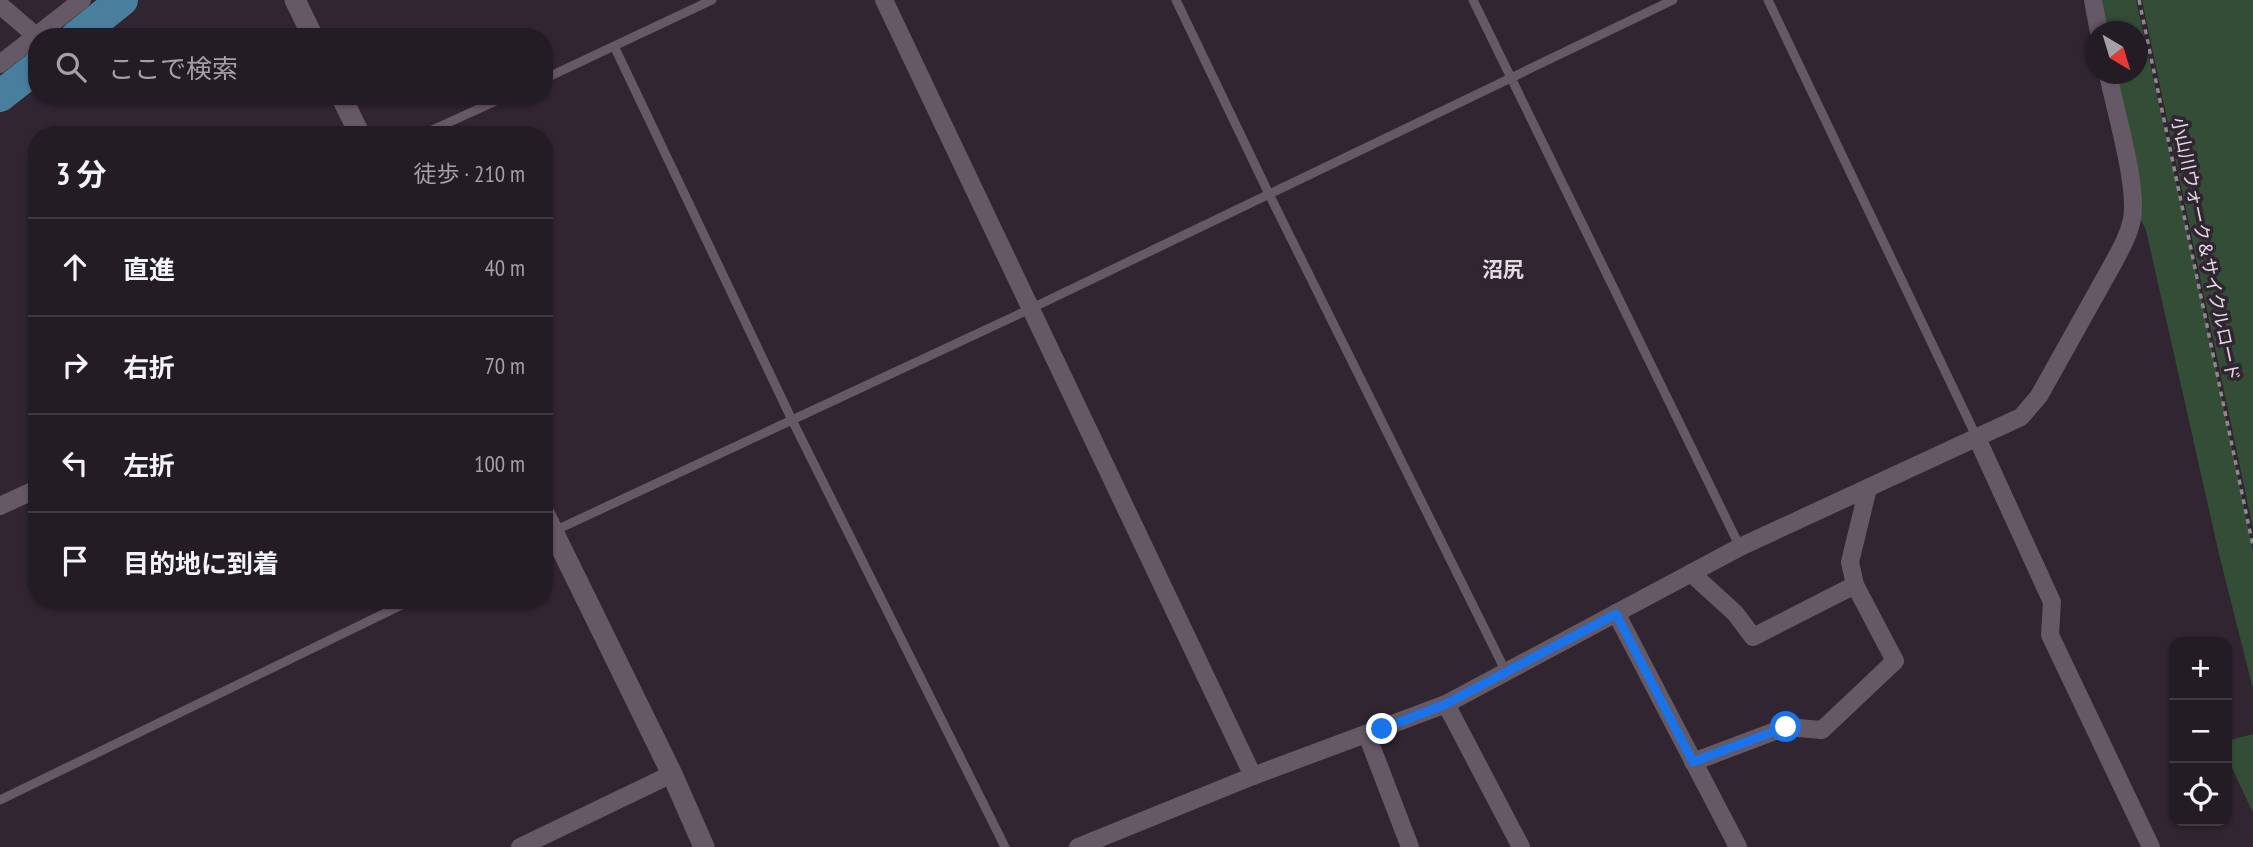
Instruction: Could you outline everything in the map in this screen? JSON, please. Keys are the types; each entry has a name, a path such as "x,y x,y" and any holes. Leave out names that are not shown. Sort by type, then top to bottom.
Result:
{"street":[{"path":"46,28 82,0"},
{"path":"295,0 309,28"},
{"path":"884,0 1253,776"},
{"path":"2093,0 2097,21"},
{"path":"0,5 28,29"},
{"path":"0,64 28,42"},
{"path":"1078,847 1112,840 1253,776 1446,704 1740,547 2021,417 2039,396 2125,240 2132,219 2131,180 2110,84"},
{"path":"345,105 356,126"},
{"path":"1977,438 2052,602 2050,635 2151,847"},
{"path":"1693,762 1786,727 1822,730 1895,661 1855,585 1850,562 1868,488"},
{"path":"0,506 28,493"},
{"path":"553,539 672,774 704,847"},
{"path":"1691,573 1735,613 1753,637 1855,585"},
{"path":"1616,614 1738,847"},
{"path":"1446,704 1521,847"},
{"path":"1367,735 1410,847"},
{"path":"520,847 672,774"}],"lane":[{"path":"553,75 712,0"},
{"path":"1176,0 1506,672"},
{"path":"1473,0 1740,547"},
{"path":"553,524 792,420 1030,309 1673,0"},
{"path":"1768,0 1977,438"},
{"path":"615,48 792,420 1005,847"},
{"path":"441,126 487,105"},
{"path":"0,800 393,609"}],"path":[{"name":"小山川ウォーク＆サイクルロード","path":"2139,0 2253,546"}],"green space":[{"path":"2100,0 2136,0 2141,21 2104,21"},
{"path":"2142,0 2253,0 2253,529 2148,21"},
{"path":"2148,54 2253,551 2253,689 2219,554 2146,230 2139,216 2117,84 2148,84"},
{"path":"2253,734 2253,813 2232,768 2232,740"}],"waterway":[{"path":"87,28 122,0"},
{"path":"0,96 28,74"}],"district":[{"name":"沼尻","path":"1503,269"}],"route":[{"path":"1382,729 1446,704 1616,614 1693,762 1786,727"}]}
